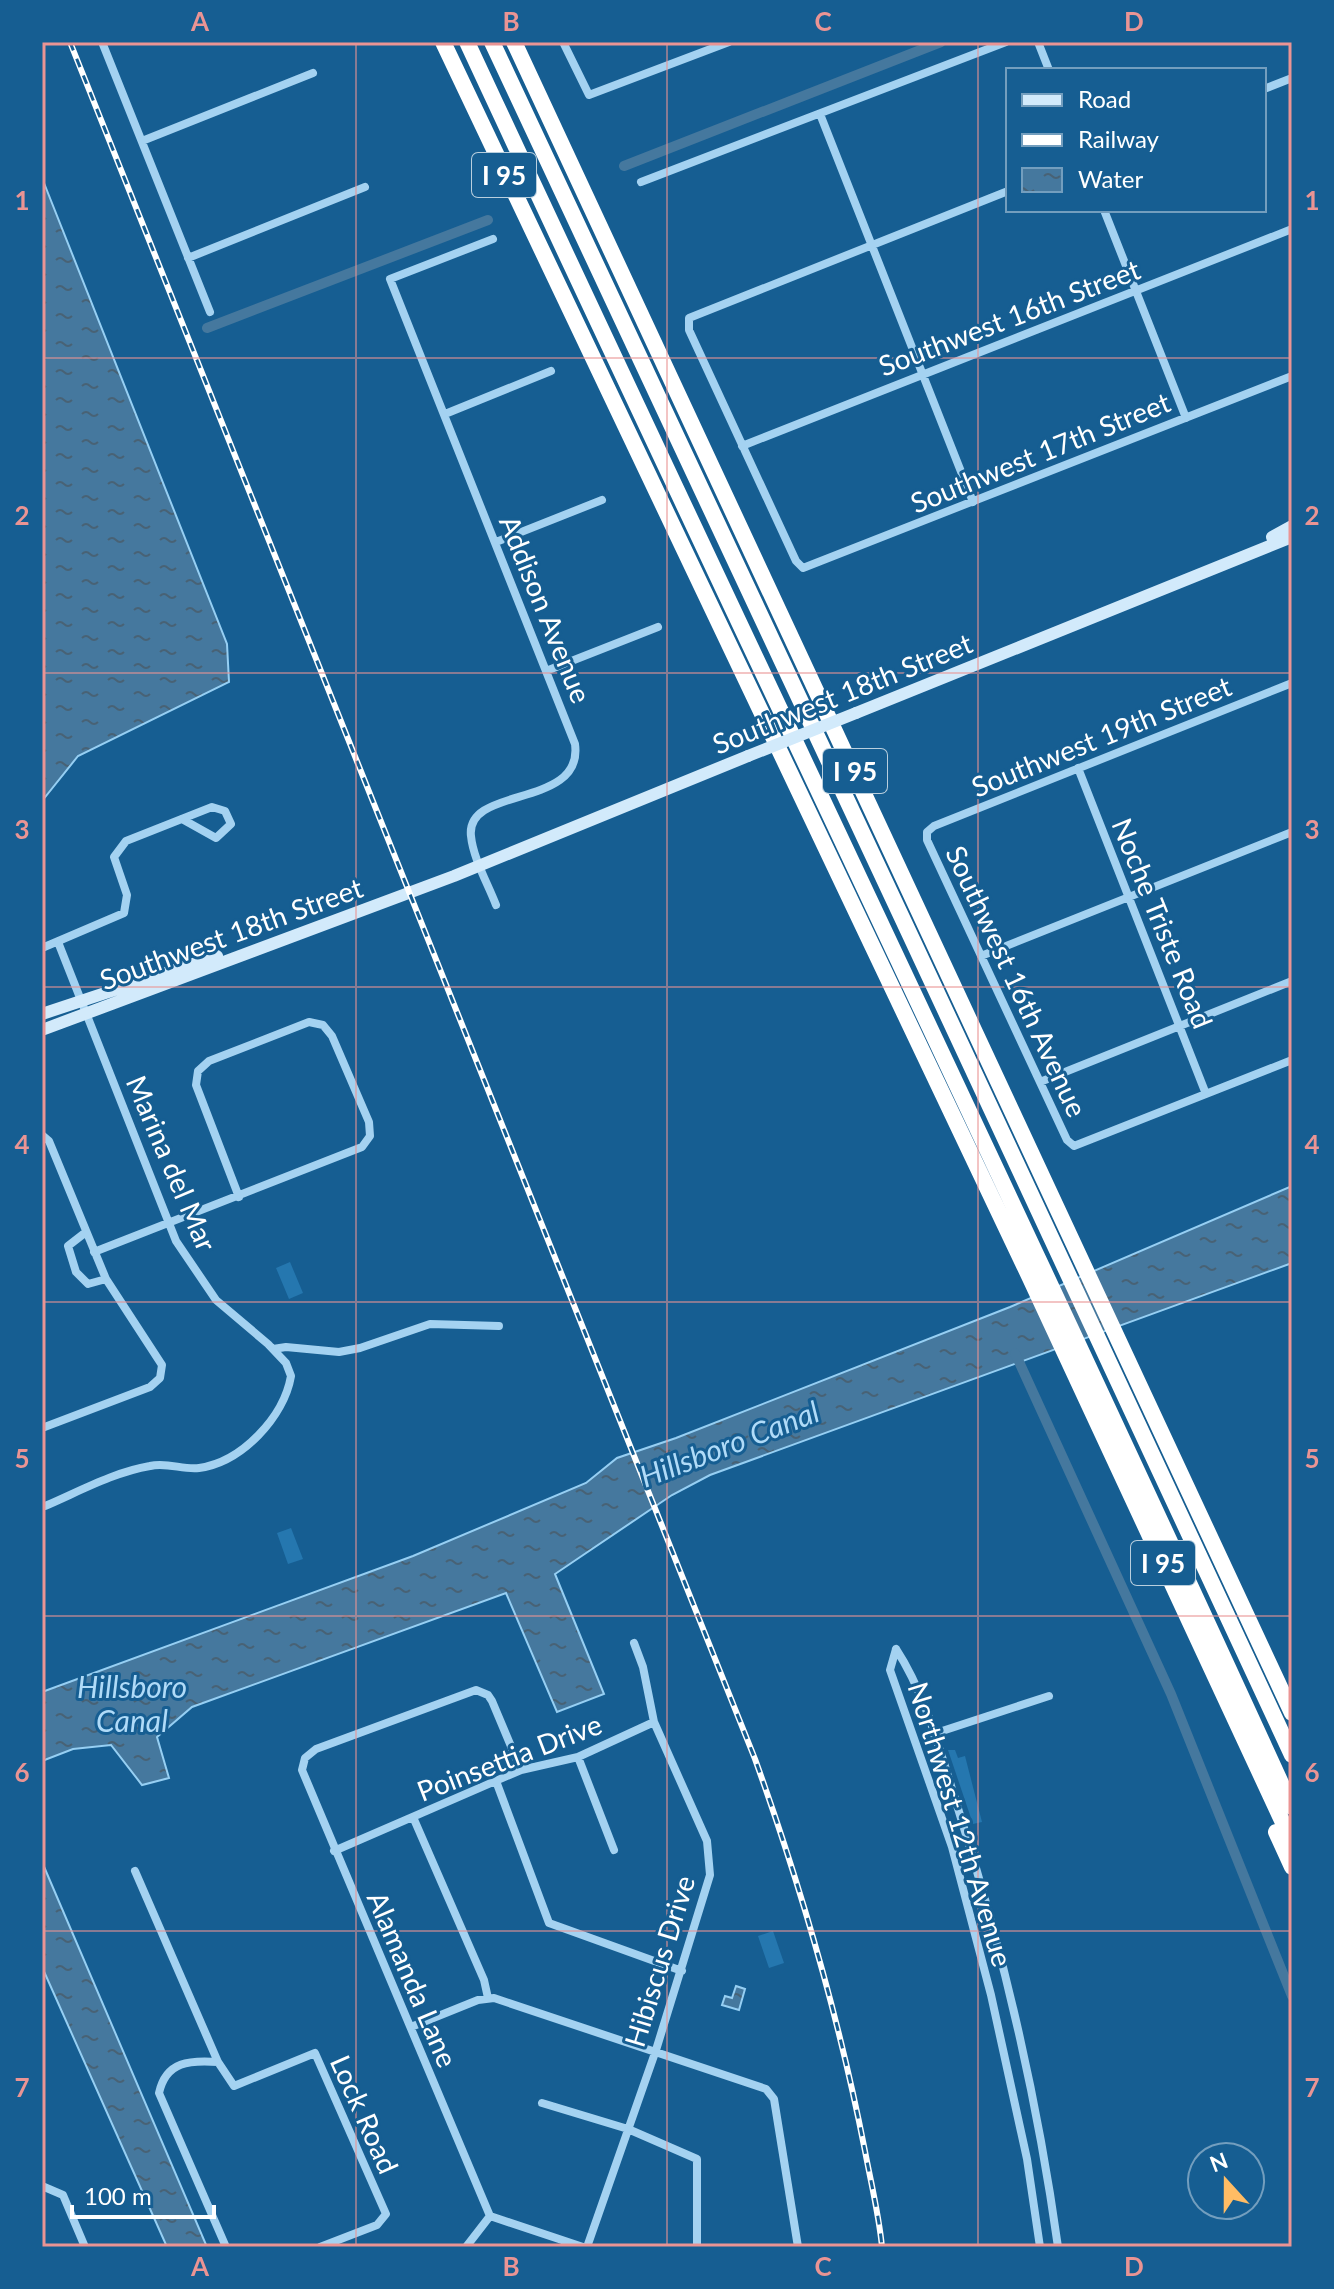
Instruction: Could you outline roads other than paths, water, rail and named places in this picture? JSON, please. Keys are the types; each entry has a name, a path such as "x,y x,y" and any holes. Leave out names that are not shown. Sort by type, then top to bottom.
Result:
{"highway":[{"name":"I 95","path":"443,42 572,321 1038,1275 1069,1362 1292,1842"},
{"path":"467,42 1038,1275 1086,1355 1292,1807"},
{"path":"492,42 816,741 1074,1260"},
{"path":"501,42 574,172"},
{"name":"I 95","path":"514,42 1113,1344 1292,1713"},
{"path":"1113,1344 1292,1755"},
{"path":"1257,1765 1274,1828 1292,1867"}],"main road":[{"name":"Southwest 18th Street","path":"1220,565 1292,526"},
{"name":"Southwest 18th Street","path":"42,1030 454,876 480,862 1134,603 1292,537"},
{"name":"Southwest 18th Street","path":"42,1014 214,957 449,870 480,862"}],"street":[{"path":"102,42 210,312"},
{"path":"563,42 589,95 729,42"},
{"path":"641,182 1006,42"},
{"path":"1038,42 1048,68"},
{"path":"142,141 313,73"},
{"path":"1266,88 1292,78"},
{"path":"820,114 973,502"},
{"path":"188,258 365,187"},
{"path":"742,446 689,330 689,318 1006,192"},
{"path":"1105,212 1186,418"},
{"name":"Southwest 16th Street","path":"742,446 1292,229"},
{"name":"Addison Avenue","path":"493,239 390,279 572,735 575,763 556,783 478,814 472,824 471,836 496,905"},
{"path":"445,414 551,371"},
{"name":"Southwest 17th Street","path":"742,446 796,561 803,568 1292,376"},
{"path":"496,542 602,500"},
{"path":"546,671 658,627"},
{"name":"Southwest 19th Street","path":"927,832 934,826 1292,684"},
{"name":"Noche Triste Road","path":"1078,768 1206,1094"},
{"path":"42,948 124,913 127,895 115,863 116,851 126,841 204,809 220,808 228,813 231,824 216,838 182,819"},
{"name":"Southwest 16th Avenue","path":"927,832 927,840 1067,1140 1074,1146 1206,1094"},
{"path":"981,956 1292,832"},
{"path":"58,942 80,999"},
{"path":"1040,1082 1292,981"},
{"name":"Marina del Mar","path":"45,1506 144,1467 158,1464 194,1469 215,1465 264,1430 282,1405 291,1376 286,1363 216,1300 189,1264 168,1222 80,999"},
{"path":"94,1252 168,1222 239,1197 357,1151 367,1142 369,1122 332,1036 323,1025 309,1022 209,1061 198,1071 196,1085 239,1197"},
{"path":"1206,1094 1292,1060"},
{"path":"42,1135 49,1141 106,1279 130,1320 160,1358 160,1378 150,1387 42,1428"},
{"path":"86,1232 68,1246 73,1264 81,1281 88,1284 106,1279"},
{"path":"273,1349 286,1347 339,1352 430,1324 499,1326"},
{"name":"Hibiscus Drive","path":"585,2247 656,2050 710,1875 710,1850 654,1722 643,1667 634,1643"},
{"name":"Northwest 12th Avenue","path":"1040,2247 1003,2043 952,1847 890,1670 896,1649 906,1665 933,1734 969,1842 1021,2040 1058,2247"},
{"name":"Alamanda Lane","path":"490,2216 303,1777 305,1758 316,1749 476,1690 492,1701 521,1770"},
{"path":"933,1734 1049,1696"},
{"name":"Poinsettia Drive","path":"334,1851 521,1770 578,1757 654,1722"},
{"path":"578,1757 614,1850"},
{"path":"496,1781 549,1923 682,1971"},
{"path":"413,1817 484,1980 488,1998"},
{"path":"135,1871 218,2062 190,2060 172,2068 162,2078 159,2093 226,2247"},
{"path":"411,2027 488,1998 506,2000 656,2050 770,2093 774,2099 798,2247"},
{"path":"1003,2043 1021,2040"},
{"name":"Lock Road","path":"218,2062 234,2086 315,2053 386,2214 377,2225 320,2247"},
{"path":"542,2103 628,2129 697,2159 697,2247"},
{"path":"42,2186 63,2195 85,2247"},
{"path":"466,2247 490,2216 585,2247"}],"water":[{"path":"42,178 227,644 229,682 78,756 42,801"},
{"name":"Hillsboro Canal","path":"1292,1186 1292,1263 710,1475 672,1495 555,1574 604,1694 557,1712 506,1593 192,1707 157,1737 169,1778 142,1785 111,1745 73,1749 42,1761 42,1692 413,1556 586,1483 617,1458 676,1438 1010,1307"},
{"path":"42,1862 207,2247 167,2247 42,1967"},
{"path":"736,1986 745,1989 739,2010 722,2005 725,1996 732,1998"}],"waterway":[{"path":"624,166 941,42"},
{"path":"207,328 488,220"},
{"path":"1015,1353 1171,1694 1292,1996"}],"railway":[{"path":"70,42 755,1759 788,1856 831,2002 855,2101 882,2247"}]}
